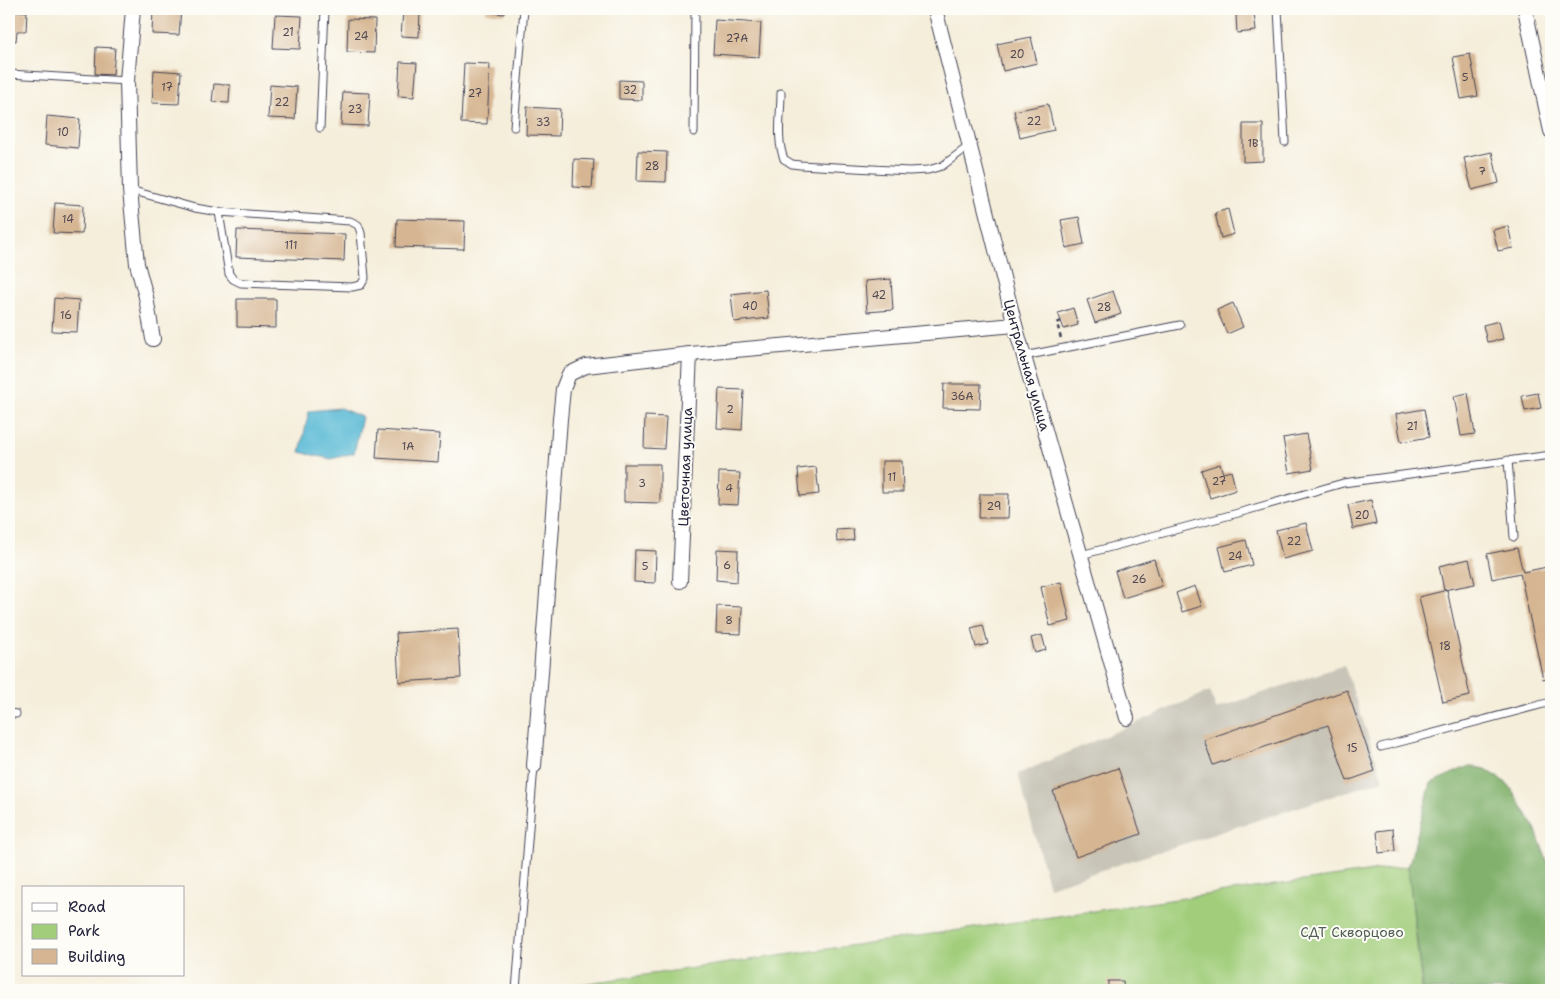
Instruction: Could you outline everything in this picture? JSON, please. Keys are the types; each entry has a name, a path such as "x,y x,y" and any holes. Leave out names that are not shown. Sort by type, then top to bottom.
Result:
{"street":[{"path":"133,9 127,81 130,190 137,264 146,297 153,339"},
{"name":"Центральная улица","path":"935,9 1015,325 1127,718"},
{"path":"1525,9 1551,131"},
{"path":"534,766 560,419 563,389 570,374 586,366 690,354 1015,325"},
{"name":"Цветочная улица","path":"680,581 690,354"}],"lane":[{"path":"320,128 325,9"},
{"path":"514,127 524,9"},
{"path":"694,132 695,9"},
{"path":"1278,9 1285,142"},
{"path":"9,74 127,81"},
{"path":"781,93 781,152 784,160 792,164 879,170 928,170 942,166 969,146"},
{"path":"130,190 195,208 219,212 350,221 358,225 361,233 365,278 361,285 352,287 241,282 233,280 229,274 219,212"},
{"path":"1024,356 1180,325"},
{"path":"1081,555 1342,483 1551,455"},
{"path":"1508,460 1514,537"},
{"path":"1381,747 1551,702"},
{"path":"516,990 534,766"}],"path":[{"path":"1061,322 1057,323 1064,348"}],"shaded area":[{"path":"1344,665 1383,780 1049,887 1018,774 1210,691 1216,709"}],"green space":[{"path":"1469,766 1486,769 1509,785 1534,826 1551,871 1551,990 1423,990 1408,868 1431,783"},
{"name":"СДТ Скворцово","path":"1408,866 1422,990 540,990"}],"water":[{"path":"340,408 362,417 354,453 331,459 300,452 309,411"}],"building":[{"path":"153,9 181,9 179,35 152,34"},
{"path":"486,9 505,9 504,14 486,12"},
{"path":"9,10 27,12 26,31 17,31 16,41 9,41"},
{"path":"403,11 420,12 419,37 401,36"},
{"path":"1254,13 1256,31 1237,33 1236,15"},
{"path":"275,15 302,16 300,49 273,48"},
{"path":"348,19 375,20 374,53 347,52"},
{"path":"715,20 761,23 759,57 713,54"},
{"path":"1031,37 1037,63 1003,71 997,44"},
{"path":"96,47 115,48 113,75 95,74"},
{"path":"1470,54 1478,96 1461,99 1453,57"},
{"path":"400,62 417,63 414,97 398,96"},
{"path":"464,63 490,64 487,124 461,123"},
{"path":"154,70 181,72 179,104 152,103"},
{"path":"619,80 642,81 642,100 619,99"},
{"path":"214,84 230,85 229,103 212,102"},
{"path":"270,85 297,87 295,119 268,118"},
{"path":"343,92 370,93 368,126 341,125"},
{"path":"1048,104 1054,130 1020,138 1014,111"},
{"path":"527,107 560,109 559,136 526,135"},
{"path":"47,116 80,119 78,148 45,145"},
{"path":"1243,124 1263,124 1263,161 1243,162"},
{"path":"638,151 667,152 666,182 637,181"},
{"path":"1492,152 1499,183 1472,190 1464,158"},
{"path":"574,159 594,160 592,188 573,187"},
{"path":"9,174 13,174 13,187 9,187"},
{"path":"55,203 83,205 82,234 53,233"},
{"path":"1228,209 1234,234 1221,238 1215,213"},
{"path":"1079,217 1084,244 1066,248 1061,220"},
{"path":"397,219 465,221 464,249 396,247"},
{"path":"1508,226 1513,248 1498,251 1493,230"},
{"path":"237,230 345,234 344,261 236,257"},
{"path":"891,279 893,310 867,312 865,281"},
{"path":"766,290 769,318 734,322 731,294"},
{"path":"1113,291 1121,314 1095,323 1087,300"},
{"path":"54,298 79,300 77,332 52,331"},
{"path":"237,299 276,299 276,328 237,327"},
{"path":"1233,303 1243,327 1227,334 1217,310"},
{"path":"1073,308 1078,325 1064,329 1058,313"},
{"path":"1499,321 1503,339 1487,342 1483,325"},
{"path":"944,384 981,384 980,409 943,408"},
{"path":"719,389 744,390 742,430 717,428"},
{"path":"1468,393 1475,434 1461,436 1454,396"},
{"path":"1538,393 1541,408 1525,411 1522,396"},
{"path":"1424,409 1429,437 1401,442 1396,414"},
{"path":"645,416 666,417 664,449 644,448"},
{"path":"378,430 440,434 438,462 376,458"},
{"path":"1306,434 1313,469 1289,473 1283,438"},
{"path":"882,461 902,461 903,492 882,492"},
{"path":"624,464 660,464 660,503 624,502"},
{"path":"1220,464 1223,473 1231,471 1236,490 1210,498 1201,470"},
{"path":"816,467 819,494 800,496 798,469"},
{"path":"719,472 740,473 738,505 718,504"},
{"path":"980,494 1009,494 1008,518 979,518"},
{"path":"1371,500 1376,524 1353,529 1348,505"},
{"path":"1306,523 1313,551 1283,559 1276,530"},
{"path":"853,529 854,540 837,542 836,530"},
{"path":"1246,540 1252,565 1225,572 1219,547"},
{"path":"1517,548 1523,572 1547,567 1551,584 1551,677 1543,679 1520,573 1492,579 1487,554"},
{"path":"717,549 738,550 737,582 716,580"},
{"path":"635,550 656,551 655,583 634,582"},
{"path":"1154,559 1162,586 1123,598 1115,571"},
{"path":"1469,559 1475,584 1444,590 1439,566"},
{"path":"1061,582 1070,621 1050,626 1041,587"},
{"path":"1195,586 1202,606 1182,612 1176,593"},
{"path":"1447,590 1470,696 1443,702 1419,597"},
{"path":"717,606 742,607 741,634 716,633"},
{"path":"983,625 988,644 976,647 971,628"},
{"path":"458,629 461,678 399,682 396,633"},
{"path":"1042,635 1046,650 1035,653 1031,638"},
{"path":"1347,690 1375,771 1347,781 1328,725 1213,765 1204,740"},
{"path":"1118,768 1141,834 1076,857 1053,791"},
{"path":"1393,829 1395,851 1379,853 1377,831"},
{"path":"1108,981 1123,981 1124,990 1108,990"}]}
